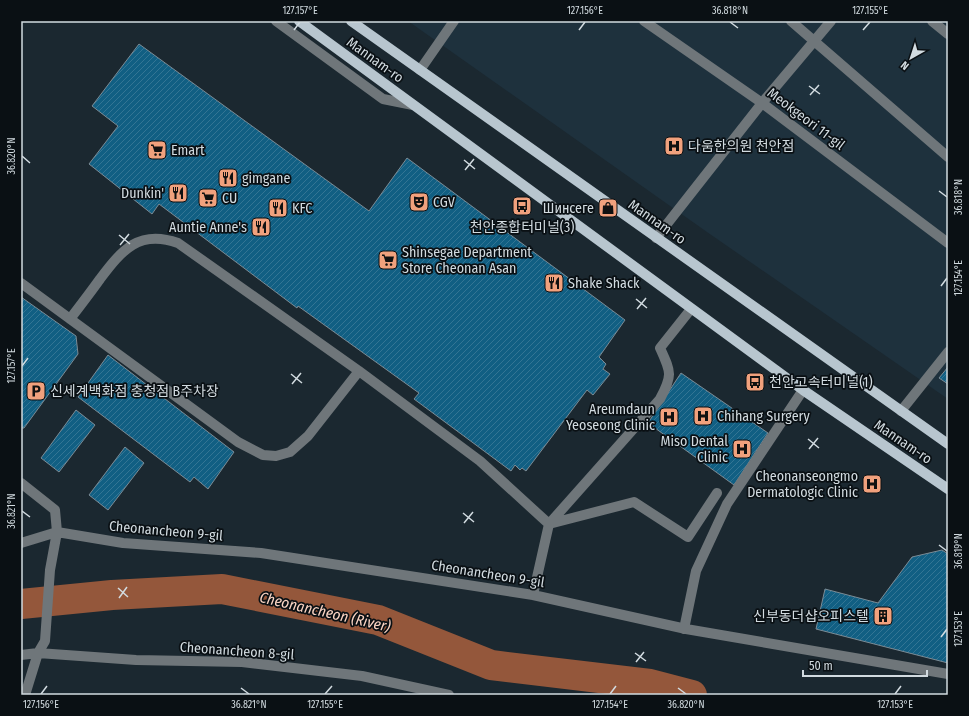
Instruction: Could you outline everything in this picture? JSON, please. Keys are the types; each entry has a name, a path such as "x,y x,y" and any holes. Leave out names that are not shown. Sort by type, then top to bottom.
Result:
{"main road":[{"name":"Mannam-ro","path":"299,21 803,390 948,489"},
{"name":"Mannam-ro","path":"351,21 948,444"}],"street":[{"path":"276,21 383,99 413,105"},
{"path":"420,70 454,21"},
{"name":"Meokgeori 11-gil","path":"644,21 762,103 948,243"},
{"path":"791,21 948,157"},
{"path":"656,238 762,103 831,21"},
{"path":"932,21 948,34"},
{"path":"70,319 122,252 144,240 163,238 186,247 359,371 480,461 549,524"},
{"path":"21,283 238,442 263,455 276,456 290,452 297,447 308,436 359,371"},
{"path":"533,595 549,524 660,399 669,383 669,368 660,348 691,308"},
{"path":"901,411 948,352"},
{"path":"684,629 696,572 727,504 803,390"},
{"path":"21,483 55,510 57,532 50,570 45,641 38,653 25,695"},
{"path":"549,524 634,502 688,537 717,493"},
{"name":"Cheonancheon 9-gil","path":"21,543 57,532 123,543 261,553 533,595 684,629 948,674"},
{"name":"Cheonancheon 8-gil","path":"21,656 38,653 136,660 242,662 362,676 449,695"}],"shaded area":[{"path":"408,21 948,21 948,399 707,232"}],"building":[{"name":"Shinsegae Department Store Cheonan Asan","path":"139,44 369,211 407,158 625,320 599,357 606,364 603,369 610,374 593,395 587,390 526,471 522,468 520,470 515,465 511,471 414,399 419,393 298,306 297,308 159,204 152,214 89,164 118,126 92,106"},
{"name":"신세계백화점 충청점 B주차장","path":"21,297 76,336 78,354 24,428 21,428"},
{"path":"108,355 234,452 208,489 194,477 190,482 78,397"},
{"path":"948,367 948,384 939,378"},
{"path":"681,373 768,433 734,485 648,423"},
{"path":"76,410 95,425 59,472 41,458"},
{"path":"125,447 144,463 108,510 89,495"},
{"name":"신부동더샵오피스텔","path":"942,550 948,554 948,663 816,629 825,589 878,603 912,557"}],"waterway":[{"name":"Cheonancheon (River)","path":"21,604 112,595 222,589 378,620 491,665 650,684 692,695"}],"place":[{"name":"다움한의원 천안점","path":"674,146"},
{"name":"Emart","path":"157,150"},
{"name":"gimgane","path":"228,178"},
{"name":"Dunkin'","path":"178,193"},
{"name":"CU","path":"208,198"},
{"name":"CGV","path":"419,202"},
{"name":"천안종합터미널(3)","path":"522,206"},
{"name":"KFC","path":"278,208"},
{"name":"Шинсеге","path":"608,208"},
{"name":"Auntie Anne's","path":"261,227"},
{"name":"Shinsegae Department Store Cheonan Asan","path":"388,260"},
{"name":"Shake Shack","path":"554,283"},
{"name":"천안고속터미널(1)","path":"755,382"},
{"name":"신세계백화점 충청점 B주차장","path":"36,391"},
{"name":"Chihang Surgery","path":"703,416"},
{"name":"Areumdaun Yeoseong Clinic","path":"669,417"},
{"name":"Miso Dental Clinic","path":"742,449"},
{"name":"Cheonanseongmo Dermatologic Clinic","path":"872,484"},
{"name":"신부동더샵오피스텔","path":"883,616"}]}
